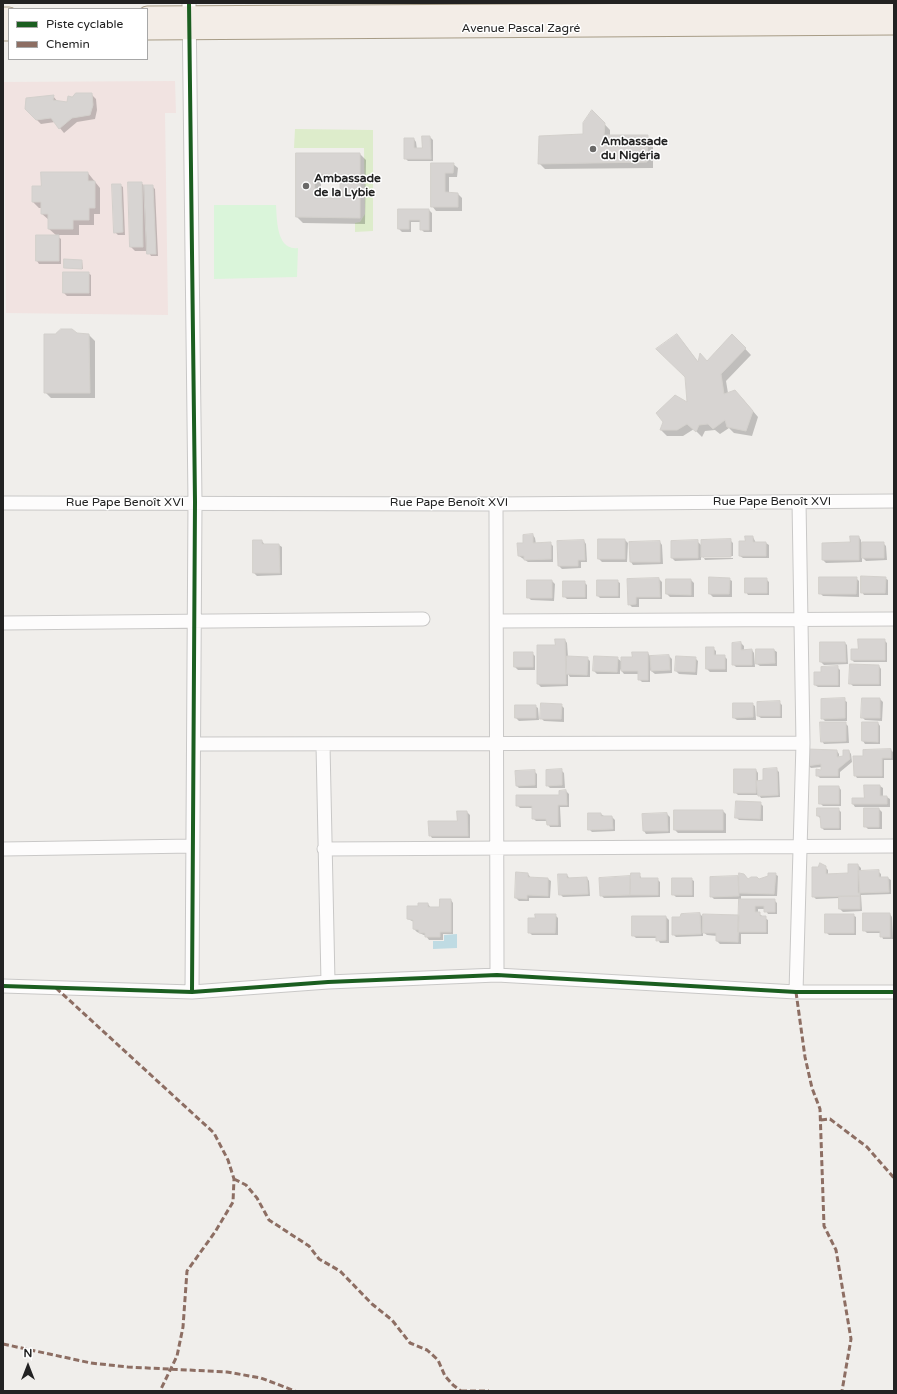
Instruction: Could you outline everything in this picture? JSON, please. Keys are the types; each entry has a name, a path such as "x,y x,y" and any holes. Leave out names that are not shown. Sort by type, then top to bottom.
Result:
{"main road":[{"name":"Avenue Pascal Zagré","path":"148,15 792,14 894,11"},
{"name":"Avenue Pascal Zagré","path":"792,14 894,26"},
{"name":"Avenue Pascal Zagré","path":"148,31 189,16"}],"street":[{"path":"189,16 195,502 192,992"},
{"name":"Rue Pape Benoît XVI","path":"3,503 195,502 496,504 894,501"},
{"path":"796,992 802,743 799,502"},
{"path":"496,504 497,975"},
{"path":"3,623 423,619"},
{"path":"497,621 894,619"},
{"path":"194,744 322,745 497,743 802,743"},
{"path":"322,745 328,982"},
{"path":"3,849 193,846"},
{"path":"324,849 894,846"},
{"path":"3,986 192,992 328,982 497,975 796,992 894,992"}],"shaded area":[{"path":"175,81 176,113 165,113 168,315 6,313 4,82"}],"green space":[{"path":"295,129 373,130 373,231 355,232 355,223 360,222 365,214 364,148 294,148"},
{"path":"214,205 276,205 279,232 282,239 285,244 291,248 298,248 297,277 214,279"}],"water":[{"path":"457,934 457,948 433,949 433,941 444,941 444,935"}],"building":[{"path":"76,93 92,93 93,105 90,115 72,118 59,129 51,118 36,120 25,109 26,98 54,95 53,100 67,102 68,96 72,97"},
{"name":"Ambassade du Nigéria","path":"592,110 605,123 604,135 648,135 647,162 538,164 539,136 583,134 583,123"},
{"path":"422,136 430,136 431,159 404,159 404,138 414,138 414,148 422,148"},
{"name":"Ambassade de la Lybie","path":"296,153 360,153 360,218 296,217","holes":["315,174 340,174 340,198 315,198"]},
{"path":"431,163 454,163 453,173 445,173 445,192 458,193 458,207 431,207"},
{"path":"41,172 88,172 88,181 95,181 95,208 89,208 89,220 73,220 73,229 48,229 48,214 41,214 41,202 32,202 32,186 41,186"},
{"path":"128,182 142,182 143,247 130,247"},
{"path":"112,184 121,184 123,232 114,233"},
{"path":"144,185 153,185 156,254 147,254"},
{"path":"398,209 429,209 429,230 420,230 420,220 409,220 409,229 398,229"},
{"path":"36,235 59,235 59,261 36,261"},
{"path":"64,259 82,260 82,269 64,268"},
{"path":"63,272 89,272 89,293 63,293"},
{"path":"61,329 72,329 77,333 89,334 90,393 44,393 44,334 55,334"},
{"path":"677,334 698,362 700,353 707,361 732,334 746,348 721,374 724,394 735,390 753,411 746,431 727,427 725,420 713,429 708,424 699,425 696,432 687,424 677,430 660,430 663,422 656,413 675,395 687,402 685,377 656,349"},
{"path":"533,534 533,543 551,542 551,559 524,560 524,556 518,556 517,543 523,543 523,535"},
{"path":"745,536 753,536 753,542 766,542 766,556 739,556 739,541 745,541"},
{"path":"850,536 859,536 859,560 822,560 822,543 850,542"},
{"path":"598,539 625,539 625,559 598,559"},
{"path":"731,539 731,557 701,557 701,540"},
{"path":"253,540 262,540 262,544 279,544 280,573 253,573"},
{"path":"584,540 585,560 578,560 578,566 558,566 557,541"},
{"path":"698,540 698,558 671,558 671,541"},
{"path":"660,541 660,562 630,562 629,542"},
{"path":"862,542 884,542 884,558 862,558"},
{"path":"861,576 886,577 885,593 861,593"},
{"path":"709,577 730,578 729,594 709,594"},
{"path":"819,577 857,577 856,594 819,594"},
{"path":"659,578 660,597 636,597 636,604 628,605 627,579"},
{"path":"745,578 767,578 767,593 745,593"},
{"path":"666,579 691,579 691,595 666,594"},
{"path":"527,580 552,580 552,598 527,598"},
{"path":"597,580 618,580 618,596 597,596"},
{"path":"563,581 585,581 585,597 563,597"},
{"path":"555,639 565,639 566,684 537,684 537,645 555,645"},
{"path":"858,639 885,639 885,660 851,660 851,649 858,649"},
{"path":"741,642 741,650 752,649 752,665 732,665 732,643"},
{"path":"820,642 845,642 846,662 820,662"},
{"path":"706,647 714,647 714,655 725,655 725,669 706,669"},
{"path":"756,649 774,649 775,663 756,664"},
{"path":"514,652 533,652 533,667 514,667"},
{"path":"632,652 648,652 648,680 638,680 638,671 621,671 621,657 632,657"},
{"path":"669,655 670,670 651,671 650,656"},
{"path":"567,656 588,657 587,675 566,674"},
{"path":"594,656 618,657 617,672 593,671"},
{"path":"676,656 696,657 695,672 675,671"},
{"path":"850,664 879,665 879,684 849,684"},
{"path":"838,666 838,685 814,685 814,672 821,672 821,667"},
{"path":"845,698 845,718 821,719 821,699"},
{"path":"862,698 880,698 880,718 861,718"},
{"path":"780,701 780,716 757,716 757,702"},
{"path":"541,703 562,704 561,719 540,719"},
{"path":"733,703 753,703 753,717 733,718"},
{"path":"515,705 536,705 536,718 515,718"},
{"path":"820,722 846,722 846,741 821,742"},
{"path":"862,722 878,722 878,742 862,741"},
{"path":"807,749 837,750 837,757 843,756 843,750 849,750 850,759 838,769 838,776 816,776 816,769 821,770 821,764 807,766"},
{"path":"891,749 891,758 882,758 882,776 854,776 853,756 863,756 863,750"},
{"path":"777,768 778,795 758,796 756,781 763,780 763,769"},
{"path":"562,769 562,785 546,786 546,770"},
{"path":"734,769 756,769 756,793 734,793"},
{"path":"535,770 535,785 516,786 515,771"},
{"path":"864,785 880,785 880,796 887,796 887,804 852,804 852,798 864,798"},
{"path":"819,786 839,786 839,804 819,804"},
{"path":"566,790 567,805 558,805 558,825 547,825 546,819 532,819 532,806 516,806 516,795 559,795 559,791"},
{"path":"736,801 761,802 760,819 735,818"},
{"path":"817,808 839,808 839,828 821,828 820,816 817,816"},
{"path":"864,808 879,808 879,827 864,827"},
{"path":"674,810 723,810 723,830 674,830"},
{"path":"457,811 467,811 468,836 429,836 428,821 457,821"},
{"path":"588,813 601,813 601,816 612,816 613,829 588,830"},
{"path":"667,813 668,831 643,831 642,814"},
{"path":"820,863 826,866 826,874 848,873 848,864 858,864 860,896 812,897 812,867 818,867"},
{"path":"879,870 879,877 888,877 889,892 858,893 858,871"},
{"path":"516,872 528,873 528,877 548,878 548,896 527,895 527,899 515,898"},
{"path":"631,873 640,873 640,878 658,878 658,895 630,895"},
{"path":"739,873 744,874 748,879 751,877 757,877 759,879 768,876 768,873 776,873 774,894 739,893"},
{"path":"558,874 567,874 567,878 587,877 588,894 559,895"},
{"path":"630,876 630,895 600,896 599,878"},
{"path":"738,876 739,896 710,897 710,877"},
{"path":"672,878 692,878 692,895 672,895"},
{"path":"839,896 860,896 860,909 839,909"},
{"path":"440,899 451,899 451,932 440,932 440,937 425,937 425,933 419,933 419,930 413,929 413,920 407,919 407,906 418,906 418,903 428,903 428,907 439,907"},
{"path":"739,899 775,899 775,912 764,912 764,906 755,906 755,912 760,912 760,916 766,916 766,932 738,932"},
{"path":"700,913 701,934 672,935 672,917 680,917 681,914"},
{"path":"863,913 890,913 890,937 880,937 880,931 863,931"},
{"path":"535,914 556,914 555,933 528,933 528,918 535,918"},
{"path":"703,914 739,915 738,942 716,941 716,933 703,933"},
{"path":"825,914 854,914 854,933 825,933"},
{"path":"632,916 666,916 666,940 656,941 656,936 632,936"}],"marked path":[{"path":"56,988 214,1133 228,1160 234,1179 233,1202 215,1232 187,1271 183,1327 177,1356 160,1391"},
{"path":"796,992 805,1057 812,1088 820,1109 824,1226 836,1250 851,1339 842,1391"},
{"path":"821,1120 830,1119 867,1147 894,1178"},
{"path":"234,1179 246,1185 257,1198 269,1220 309,1246 319,1259 340,1271 372,1304 392,1320 410,1343 427,1350 438,1360 445,1376 461,1391"},
{"path":"3,1344 91,1363 128,1367 227,1372 261,1378 295,1391"},
{"path":"461,1391 489,1391"}],"cycle path":[{"path":"189,3 195,502 192,992"},
{"path":"3,986 192,992 328,982 497,975 796,992 894,992"}],"place":[{"name":"Ambassade du Nigéria","path":"593,149"},
{"name":"Ambassade de la Lybie","path":"306,186"}]}
